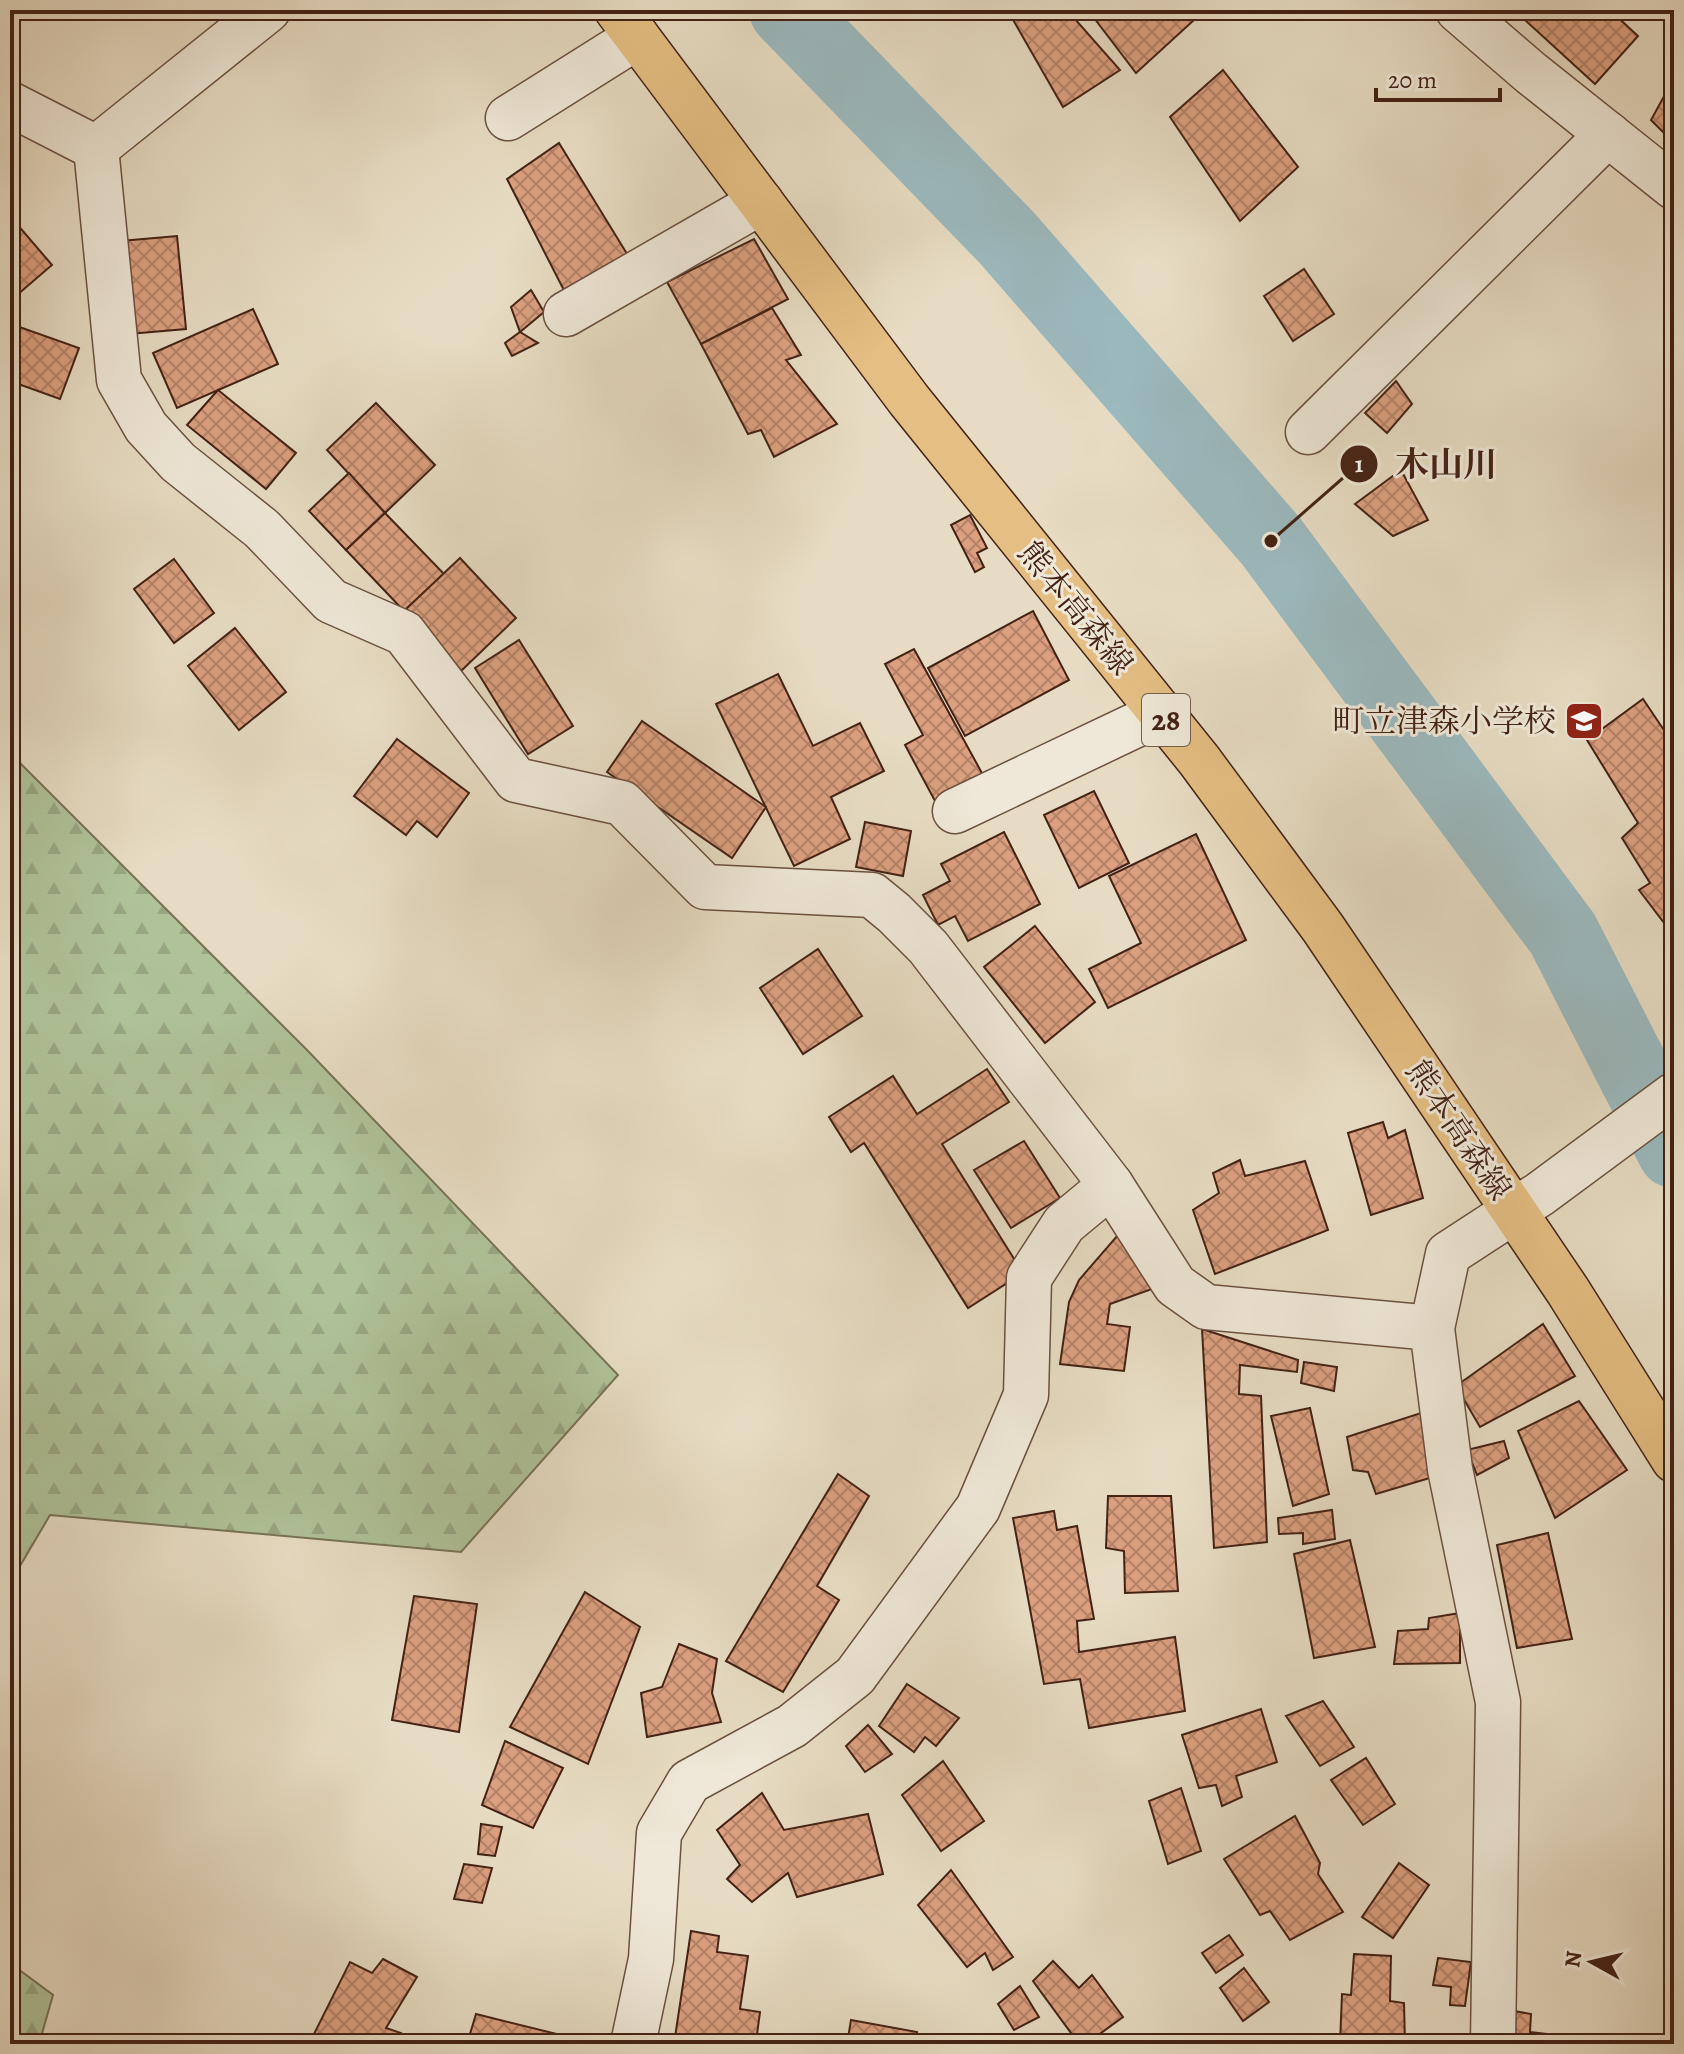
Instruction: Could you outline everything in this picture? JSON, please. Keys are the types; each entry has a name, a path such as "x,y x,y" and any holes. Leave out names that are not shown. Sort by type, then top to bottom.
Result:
{"main road":[{"name":"熊本高森線","path":"627,23 909,400 1161,713 1527,1202 1568,1291 1674,1460"}],"street":[{"path":"96,148 268,10"},
{"path":"1458,10 1531,73 1674,187"},
{"path":"508,118 627,23"},
{"path":"10,104 96,148"},
{"path":"1308,432 1608,134"},
{"path":"96,148 119,380 146,427 178,462 262,529 331,601 404,633 516,780 622,803 705,887 872,895 928,947 1111,1185 1175,1285 1206,1307 1432,1328"},
{"path":"566,314 761,202"},
{"path":"955,811 1161,713"},
{"path":"1493,2044 1498,1702 1450,1469 1432,1328 1448,1254 1527,1202 1674,1095"},
{"path":"633,2044 651,1959 659,1833 689,1782 792,1726 855,1676 978,1508 1026,1395 1029,1278 1064,1224 1111,1185"}],"green space":[{"path":"10,753 308,1051 618,1375 461,1552 50,1515 10,1583"},
{"path":"10,1963 53,1995 39,2044 10,2044"}],"building":[{"path":"1027,10 1067,10 1120,70 1063,107 1012,18"},
{"path":"1088,10 1185,10 1194,20 1136,73"},
{"path":"1514,10 1610,10 1638,36 1595,84"},
{"path":"1223,70 1298,167 1240,221 1170,117"},
{"path":"1674,78 1674,143 1651,120"},
{"path":"559,143 632,262 570,302 507,179"},
{"path":"10,216 52,265 10,301"},
{"path":"177,236 186,329 129,334 121,241"},
{"path":"754,239 788,299 701,344 667,282"},
{"path":"1304,269 1334,314 1293,341 1264,296"},
{"path":"531,290 544,312 520,332 511,307"},
{"path":"772,308 801,355 786,360 837,424 774,457 761,430 748,434 701,344"},
{"path":"253,309 278,364 177,408 153,353"},
{"path":"11,324 79,348 60,399 10,381"},
{"path":"520,332 538,343 512,356 505,343"},
{"path":"1396,381 1412,404 1387,433 1365,413"},
{"path":"218,390 296,453 266,489 187,425"},
{"path":"376,403 435,465 385,513 327,450"},
{"path":"1401,470 1428,520 1393,536 1355,504"},
{"path":"349,473 385,513 346,550 309,511"},
{"path":"385,513 444,574 404,611 346,550"},
{"path":"970,515 987,548 977,553 984,567 975,572 951,525"},
{"path":"460,558 516,618 461,671 404,611"},
{"path":"174,559 214,613 174,643 134,589"},
{"path":"1033,611 1069,680 965,736 928,668"},
{"path":"235,628 286,692 239,730 188,666"},
{"path":"519,640 573,726 528,754 475,668"},
{"path":"914,649 983,775 935,801 905,745 923,735 885,664"},
{"path":"778,674 813,746 860,723 884,771 831,797 850,839 794,866 716,704"},
{"path":"1643,699 1674,745 1674,936 1639,890 1650,883 1622,838 1638,823 1587,740"},
{"path":"642,721 766,807 732,858 607,772"},
{"path":"397,739 469,793 437,837 417,821 406,835 354,796"},
{"path":"1094,791 1129,863 1079,888 1044,815"},
{"path":"865,822 911,831 903,876 856,867"},
{"path":"1004,832 1040,904 968,941 955,916 938,925 923,895 950,881 941,864"},
{"path":"1196,834 1246,940 1108,1008 1089,969 1141,943 1109,876"},
{"path":"1035,926 1095,1002 1045,1043 984,967"},
{"path":"818,949 862,1016 803,1054 760,988"},
{"path":"987,1069 1009,1102 942,1144 1023,1273 968,1308 864,1143 851,1152 829,1117 893,1076 917,1114"},
{"path":"1383,1122 1388,1138 1405,1130 1423,1198 1371,1215 1348,1133"},
{"path":"1024,1141 1060,1198 1011,1228 974,1170"},
{"path":"1240,1160 1245,1176 1305,1161 1328,1230 1215,1274 1193,1210 1219,1193 1213,1173"},
{"path":"1124,1228 1152,1289 1110,1304 1107,1324 1130,1327 1124,1371 1060,1364 1069,1302 1079,1280"},
{"path":"1543,1324 1575,1376 1480,1427 1456,1386"},
{"path":"1202,1329 1298,1360 1297,1372 1240,1365 1239,1394 1261,1396 1267,1542 1214,1548"},
{"path":"1304,1362 1337,1367 1334,1391 1301,1383"},
{"path":"1579,1401 1627,1470 1555,1518 1518,1431"},
{"path":"1310,1408 1329,1494 1293,1506 1271,1416"},
{"path":"1421,1413 1433,1477 1376,1494 1368,1472 1353,1470 1347,1437"},
{"path":"1504,1441 1509,1458 1477,1475 1467,1450"},
{"path":"838,1474 869,1496 817,1586 839,1600 783,1692 726,1661"},
{"path":"1108,1496 1171,1496 1178,1591 1125,1593 1124,1551 1106,1548"},
{"path":"1332,1510 1335,1539 1303,1544 1303,1533 1279,1534 1278,1518"},
{"path":"1054,1511 1057,1530 1077,1526 1094,1619 1077,1621 1079,1652 1175,1637 1185,1711 1089,1728 1080,1679 1044,1684 1013,1518"},
{"path":"1548,1533 1572,1639 1517,1648 1497,1545"},
{"path":"1350,1540 1375,1647 1314,1658 1294,1554"},
{"path":"585,1592 640,1627 588,1764 510,1727"},
{"path":"414,1596 477,1604 459,1732 392,1720"},
{"path":"1460,1613 1460,1663 1394,1664 1398,1631 1428,1629 1429,1618"},
{"path":"679,1644 717,1659 712,1693 721,1722 647,1737 641,1693 662,1687"},
{"path":"907,1684 959,1718 936,1746 925,1737 914,1752 879,1726"},
{"path":"1323,1701 1354,1747 1320,1766 1286,1716"},
{"path":"1261,1709 1277,1762 1236,1776 1242,1797 1222,1806 1216,1785 1199,1788 1182,1735"},
{"path":"868,1725 892,1754 865,1772 846,1746"},
{"path":"505,1741 563,1768 533,1828 482,1805"},
{"path":"1366,1758 1395,1804 1363,1825 1331,1780"},
{"path":"943,1761 984,1821 941,1851 902,1795"},
{"path":"1181,1788 1201,1851 1168,1864 1149,1801"},
{"path":"762,1793 784,1830 868,1814 883,1874 797,1897 788,1873 752,1902 727,1879 740,1865 717,1830"},
{"path":"1295,1816 1320,1863 1318,1874 1343,1912 1290,1940 1270,1911 1260,1915 1224,1859"},
{"path":"481,1824 502,1827 495,1856 478,1854"},
{"path":"1399,1863 1429,1885 1393,1938 1362,1917"},
{"path":"464,1864 492,1868 482,1903 454,1899"},
{"path":"951,1870 1013,1957 993,1970 985,1953 967,1967 918,1905"},
{"path":"691,1931 719,1936 717,1952 748,1956 740,2009 760,2012 756,2042 674,2044"},
{"path":"1229,1935 1243,1955 1216,1973 1202,1953"},
{"path":"1354,1954 1391,1956 1390,2001 1404,2003 1405,2044 1340,2044 1342,1994 1351,1995"},
{"path":"1438,1958 1471,1962 1465,2006 1450,2005 1451,1987 1433,1985"},
{"path":"383,1959 417,1977 386,2028 401,2033 396,2044 309,2044 350,1962 372,1973"},
{"path":"1053,1961 1079,1988 1092,1975 1123,2017 1086,2044 1079,2044 1033,1981"},
{"path":"1244,1968 1269,2002 1243,2021 1220,1988"},
{"path":"1020,1986 1039,2017 1014,2030 998,2004"},
{"path":"1514,2011 1531,2014 1530,2032 1581,2038 1581,2044 1515,2044"},
{"path":"476,2014 581,2040 579,2044 467,2044"},
{"path":"851,2020 917,2032 916,2044 847,2044"}],"waterway":[{"path":"786,10 1007,238 1271,541 1563,934 1674,1151"}],"place":[{"name":"木山川","path":"1271,541"},
{"name":"町立津森小学校","path":"1584,721"}]}
